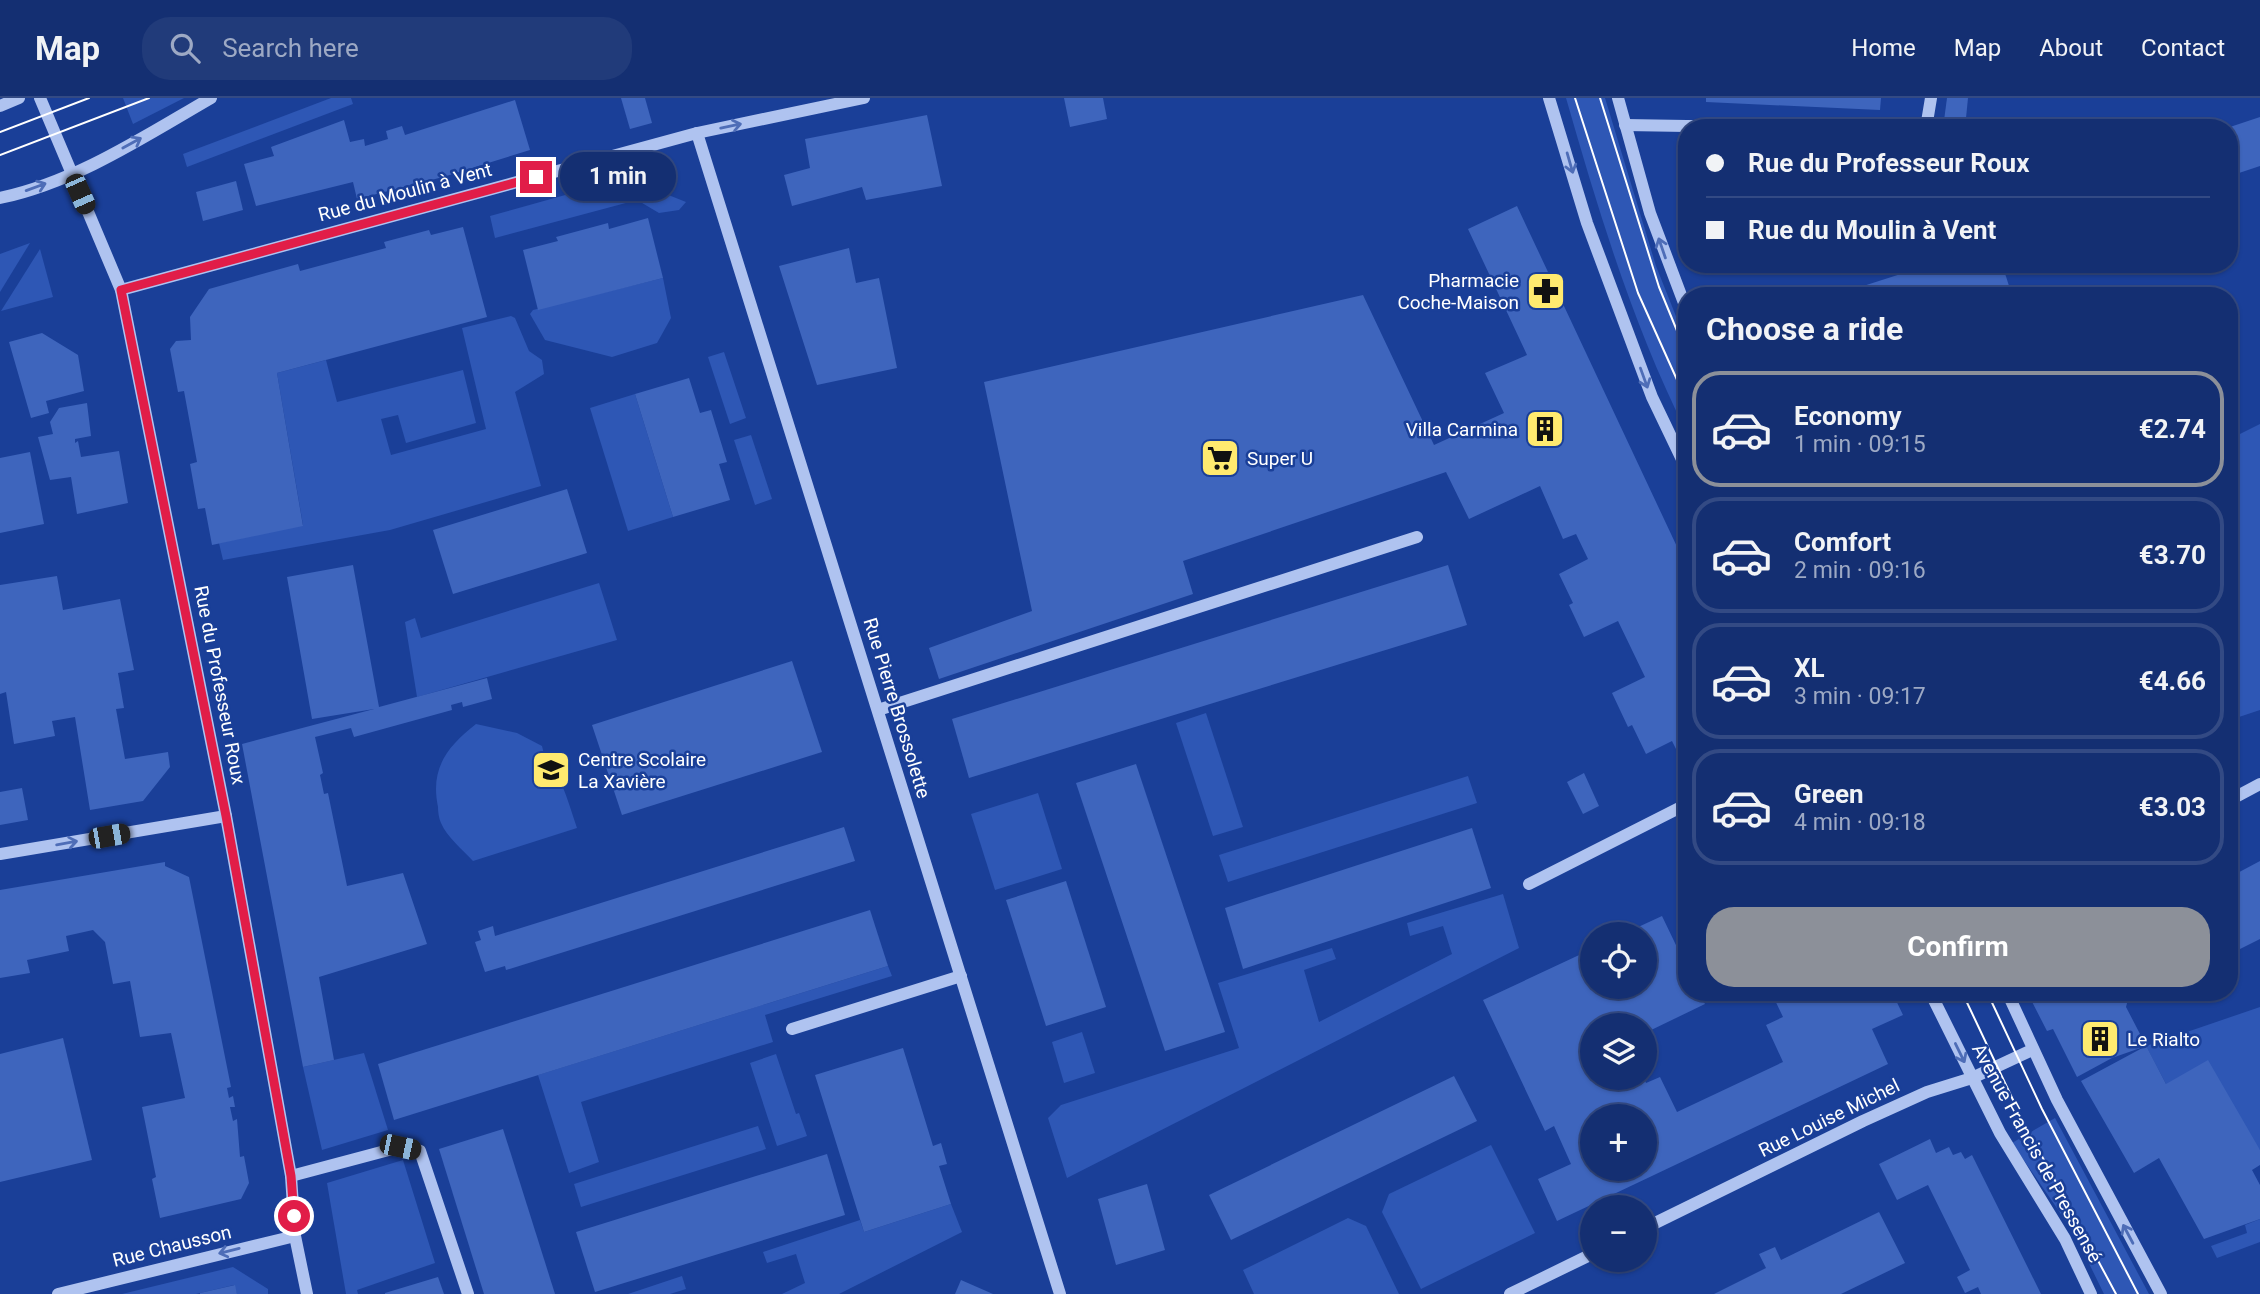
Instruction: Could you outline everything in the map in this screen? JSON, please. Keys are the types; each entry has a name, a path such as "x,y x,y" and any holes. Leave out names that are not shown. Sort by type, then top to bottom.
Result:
{"street":[{"path":"0,107 19,98"},
{"name":"Rue du Professeur Roux","path":"40,98 121,290 226,816 291,1176 295,1236 307,1294"},
{"path":"0,198 71,174 128,146 211,98"},
{"name":"Rue du Moulin à Vent","path":"121,290 697,133 864,98"},
{"path":"1549,98 1587,223 1647,385 1678,451"},
{"path":"1618,98 1660,244 1678,289"},
{"path":"1928,119 1931,98"},
{"path":"1625,125 1678,126"},
{"name":"Rue Pierre Brossolette","path":"697,133 1060,1294"},
{"path":"877,710 1417,537"},
{"path":"2238,795 2260,783"},
{"path":"1529,884 1678,809"},
{"path":"0,854 226,816"},
{"path":"792,1029 961,976"},
{"name":"Avenue Francis de Pressensé","path":"1934,1001 2000,1133 2065,1239 2091,1294"},
{"path":"2011,1001 2032,1050 2161,1294"},
{"name":"Rue Louise Michel","path":"1657,1222 1874,1116 1927,1092 1972,1078 2032,1050"},
{"path":"291,1176 400,1147 420,1151 468,1294"},
{"name":"Rue Chausson","path":"58,1294 295,1236"},
{"path":"1510,1294 1580,1260"}],"shaded area":[{"path":"123,98 184,98 133,124"},
{"path":"331,98 351,98 353,104 187,167 183,154"},
{"path":"1566,98 1605,98 1656,266 1678,321 1678,414 1650,352 1605,226"},
{"path":"626,178 686,202 679,210 659,213 637,200 495,238 490,216"},
{"path":"30,243 0,292 0,254"},
{"path":"40,249 53,297 1,311"},
{"path":"663,278 671,318 657,343 612,357 545,340 530,314 533,310"},
{"path":"511,316 515,318 529,351 542,360 544,374 515,392 541,486 390,530 223,560 219,543 303,525 277,373 326,360 337,402 463,370 476,423 406,443 398,415 381,419 391,455 486,429 462,328"},
{"path":"724,352 746,418 730,424 708,357"},
{"path":"635,394 673,517 628,531 590,408"},
{"path":"2260,424 2260,710 2238,717 2238,435"},
{"path":"751,435 772,499 755,505 734,440"},
{"path":"599,583 617,640 417,697 405,622 415,618 421,638"},
{"path":"1206,713 1243,827 1213,836 1176,723"},
{"path":"476,724 517,733 542,746 562,785 577,828 473,861 447,833 440,821 436,781 449,750"},
{"path":"1468,776 1477,803 1228,882 1219,855"},
{"path":"1038,793 1062,869 995,890 971,814"},
{"path":"1503,894 1519,948 1067,1178 1048,1118 1061,1105 1239,1048 1218,983 1332,948 1336,959 1304,970 1319,1022 1452,954 1443,926 1410,936 1407,923"},
{"path":"888,966 892,976 765,1015 773,1042 581,1102 599,1162 569,1173 538,1075"},
{"path":"2260,1007 2260,1150 2166,1084 2146,1046"},
{"path":"1082,1032 1095,1073 1064,1083 1052,1042"},
{"path":"364,1053 388,1130 322,1150 303,1067"},
{"path":"776,1054 796,1114 799,1113 807,1136 777,1146 750,1063"},
{"path":"2055,1118 2149,1294 2104,1294 2074,1233 2012,1143"},
{"path":"758,1126 766,1149 581,1207 574,1184"},
{"path":"1491,1145 1535,1233 1421,1289 1382,1212 1389,1194"},
{"path":"403,1160 435,1263 357,1290 358,1294 346,1294 327,1183"},
{"path":"951,1204 962,1232 839,1294 782,1294 805,1283 796,1254 767,1263 763,1252 860,1220 864,1232"},
{"path":"1348,1218 1366,1226 1399,1294 1254,1294 1243,1270"},
{"path":"2260,1219 2260,1242 2217,1258 2211,1246 2247,1233 2245,1225"},
{"path":"233,1267 268,1289 268,1294 237,1294 234,1285 196,1294 122,1294"},
{"path":"682,1276 686,1289 670,1294 628,1294"}],"building":[{"path":"621,98 645,98 652,123 630,129"},
{"path":"1064,98 1103,98 1107,119 1070,127"},
{"path":"1706,98 1881,98 1880,110 1706,102"},
{"path":"1947,98 1968,98 1966,119 1944,119"},
{"path":"515,100 530,150 443,177 357,199 353,182 256,206 244,164 274,156 271,147 344,120 350,142 364,139 365,146 388,139 386,131 402,126 405,135"},
{"path":"927,115 942,186 866,200 862,187 792,206 784,175 810,168 805,139"},
{"path":"2260,117 2260,166 2238,173 2238,124"},
{"path":"236,181 243,210 203,221 196,192"},
{"path":"1517,206 1678,549 1678,753 1672,741 1646,754 1632,725 1628,727 1612,693 1645,677 1618,621 1584,637 1569,605 1573,603 1559,574 1588,559 1576,534 1563,539 1540,486 1469,519 1446,472 1183,561 1193,594 939,679 929,648 1032,611 984,382 1363,295 1434,445 1504,413 1485,373 1527,355 1468,229"},
{"path":"648,218 663,278 538,310 523,250 558,241 556,237 608,223 609,229"},
{"path":"463,227 487,317 277,373 303,526 212,545 205,508 198,509 190,464 197,462 184,391 178,392 170,349 176,341 191,340 190,317 209,289 298,264 300,271 386,248 384,242 429,230 431,235"},
{"path":"849,248 856,283 879,278 897,368 817,385 779,266"},
{"path":"1904,273 2005,273 2009,287 1860,287"},
{"path":"42,333 78,355 84,391 46,401 49,413 31,418 9,342"},
{"path":"689,378 700,413 711,410 727,462 719,464 730,500 673,517 635,394"},
{"path":"87,403 91,436 75,439 75,443 78,441 81,457 119,451 128,503 77,514 71,477 50,480 38,437 53,434 50,422 59,408"},
{"path":"30,452 44,524 0,533 0,458"},
{"path":"567,489 587,553 453,594 433,530"},
{"path":"353,565 379,707 487,678 492,699 463,707 462,702 451,705 452,710 354,737 351,728 315,737 323,773 320,775 324,794 328,793 347,886 403,873 427,944 319,977 334,1060 303,1067 242,744 374,709 312,719 287,577"},
{"path":"1448,565 1467,625 969,778 952,719"},
{"path":"57,576 63,610 120,599 134,670 118,673 124,708 116,709 125,759 168,752 170,767 143,801 90,810 75,717 52,721 55,736 14,744 6,692 0,694 0,585"},
{"path":"792,661 822,752 622,815 592,725"},
{"path":"1136,764 1225,1032 1165,1051 1076,783"},
{"path":"1584,773 1599,806 1583,814 1567,782"},
{"path":"22,788 28,820 0,825 0,792"},
{"path":"844,827 855,861 506,970 505,966 485,972 475,942 481,940 478,931 493,926 495,936"},
{"path":"1472,828 1491,888 1243,969 1225,908"},
{"path":"2260,861 2260,939 2238,950 2238,873"},
{"path":"165,862 165,866 189,877 231,1087 227,1088 229,1098 233,1096 235,1107 230,1107 233,1121 237,1119 240,1157 244,1156 249,1183 241,1199 160,1218 152,1179 156,1177 142,1107 185,1098 171,1033 140,1037 130,981 113,984 105,942 93,930 66,936 69,951 27,960 30,973 0,978 0,890"},
{"path":"1066,881 1106,1007 1046,1026 1006,900"},
{"path":"870,910 888,966 394,1120 378,1064"},
{"path":"1662,916 1678,949 1678,1001 1704,1001 1705,1004 1657,1027 1657,1013 1580,1013 1580,1090 1657,1090 1657,1078 1660,1077 1677,1112 1783,1062 1766,1025 1783,1017 1775,1001 1896,1001 1903,1015 1872,1029 1888,1064 1657,1174 1657,1104 1580,1104 1580,1181 1641,1181 1612,1195 1580,1195 1580,1210 1557,1221 1538,1179 1571,1164 1554,1126 1545,1131 1483,1000 1580,955 1580,999 1657,999 1657,922 1649,922"},
{"path":"2032,1001 2128,1001 2126,1007 2166,1084 2208,1060 2260,1150 2260,1165 2252,1170 2260,1185 2260,1219 2204,1239 2159,1158 2134,1173 2081,1081 2146,1046 2112,1058 2077,1077 2053,1029 2047,1031"},
{"path":"63,1038 92,1160 0,1182 0,1054"},
{"path":"903,1048 933,1146 941,1143 947,1164 939,1166 951,1204 864,1232 815,1075"},
{"path":"1454,1076 1477,1121 1231,1240 1209,1195"},
{"path":"503,1129 555,1294 484,1294 439,1149"},
{"path":"1930,1139 1936,1153 1949,1147 1953,1155 1961,1152 1965,1159 1972,1155 2041,1294 1981,1294 1978,1287 1965,1293 1957,1277 1970,1270 1928,1185 1897,1200 1879,1164"},
{"path":"827,1154 845,1215 595,1292 576,1232"},
{"path":"1147,1184 1165,1250 1116,1265 1098,1199"},
{"path":"1879,1212 1905,1263 1841,1294 1714,1294 1766,1268 1759,1254 1775,1247 1781,1260"},
{"path":"438,1277 444,1294 385,1294 385,1293"},
{"path":"961,1280 993,1294 955,1294"},
{"path":"235,1285 237,1294 200,1294 200,1293"}],"tram line":[{"path":"0,132 89,98"},
{"path":"0,155 149,98"},
{"path":"1575,98 1638,293 1678,382"},
{"path":"1600,98 1659,287 1678,333"},
{"path":"1966,1001 2023,1121 2116,1294"},
{"path":"1991,1001 2042,1109 2138,1294"}],"place":[{"name":"Pharmacie Coche-Maison","path":"1546,291"},
{"name":"Villa Carmina","path":"1545,429"},
{"name":"Super U","path":"1220,458"},
{"name":"Centre Scolaire La Xavière","path":"551,770"},
{"name":"Le Rialto","path":"2100,1039"}],"route":[{"path":"294,1216 291,1176 226,816 121,290 536,177"}]}
